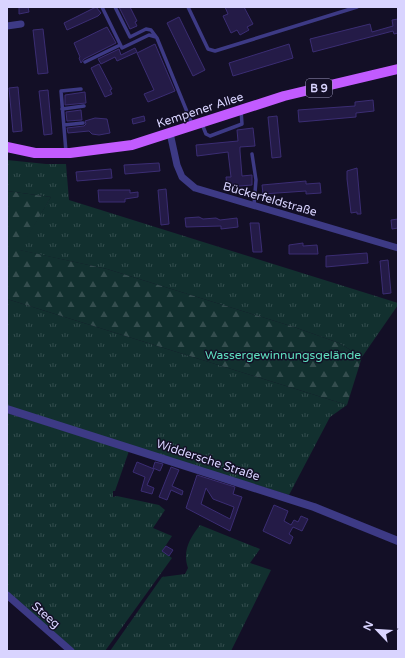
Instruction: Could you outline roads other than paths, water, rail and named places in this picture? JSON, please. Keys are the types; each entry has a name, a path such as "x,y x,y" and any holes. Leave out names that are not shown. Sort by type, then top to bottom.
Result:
{"main road":[{"name":"Kempener Allee","path":"7,147 36,153 66,153 132,145 284,96 398,69"}],"street":[{"path":"7,26 22,24"},
{"name":"Bückerfeldstraße","path":"170,133 177,165 182,177 195,188 398,248"},
{"name":"Widdersche Straße","path":"7,409 314,507 398,541"},
{"name":"Steeg","path":"7,595 71,651"}],"lane":[{"path":"102,7 122,48 149,35 157,38"},
{"path":"115,7 130,36 146,29 151,30 157,38 198,124 206,134 210,136 242,124 242,110"},
{"path":"188,7 208,49 215,52 357,7"},
{"path":"85,62 120,45"},
{"path":"66,153 61,91 81,89"},
{"path":"62,109 84,106"},
{"path":"64,125 83,123"},
{"path":"252,154 256,180 254,206"}],"park label":[{"name":"Wassergewinnungsgelände","path":"283,355"}]}
